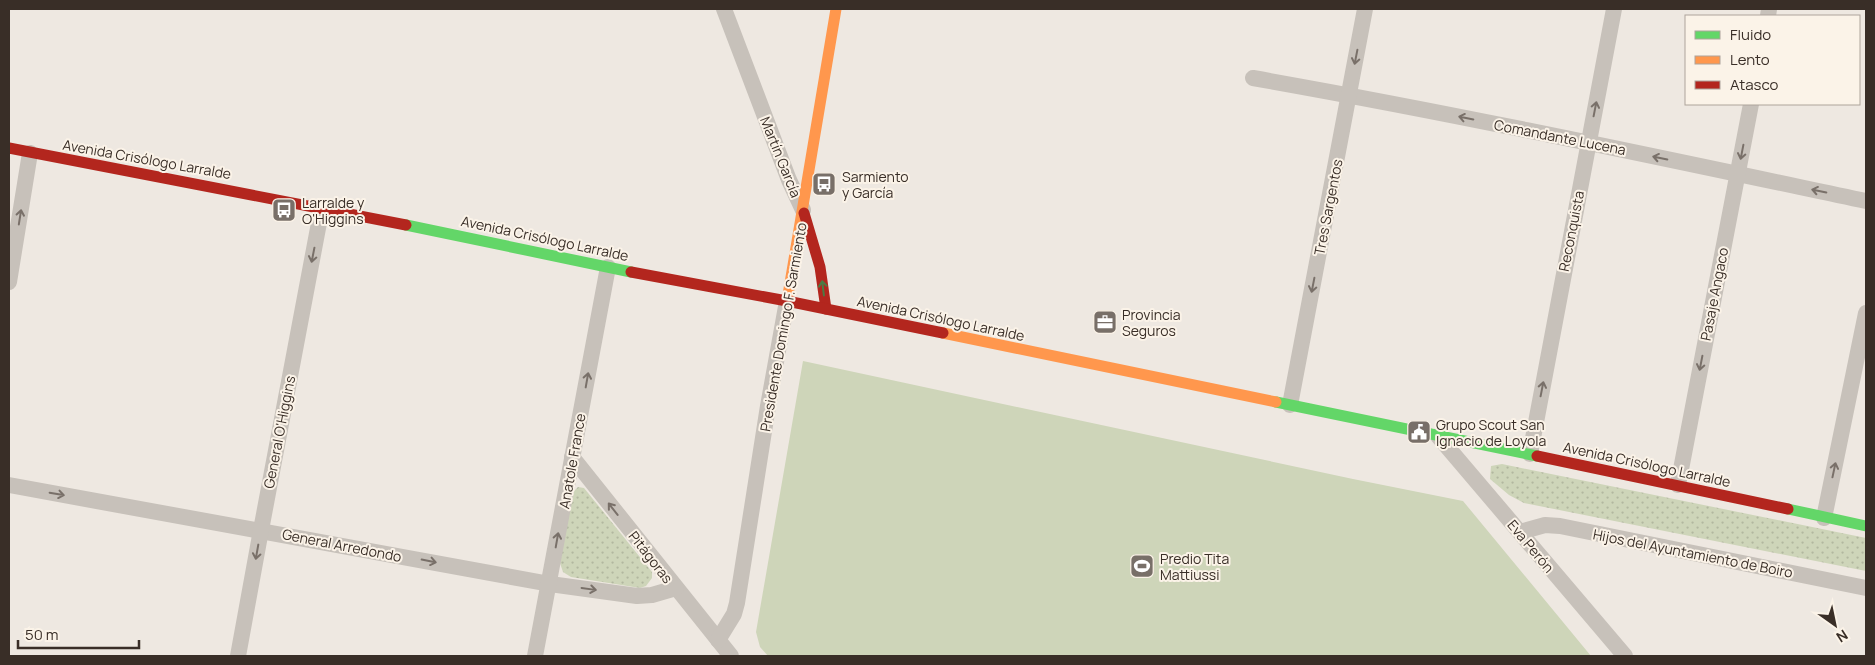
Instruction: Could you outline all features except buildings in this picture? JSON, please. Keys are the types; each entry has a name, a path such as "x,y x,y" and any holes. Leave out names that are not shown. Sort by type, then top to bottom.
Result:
{"main road":[{"name":"Presidente Domingo F. Sarmiento","path":"782,309 803,210 836,9"},
{"name":"Avenida Crisólogo Larralde","path":"9,148 322,207 608,266 782,309 826,310 1530,454 1866,526"},
{"name":"Martín García","path":"803,210 816,251 826,310"},
{"path":"666,280 695,294 731,302"}],"street":[{"name":"Martín García","path":"724,9 789,180 803,210"},
{"name":"Tres Sargentos","path":"1290,406 1365,9"},
{"name":"Reconquista","path":"1530,454 1614,9"},
{"name":"Comandante Lucena","path":"1253,78 1349,95 1866,201"},
{"name":"Pasaje Angaco","path":"1678,485 1751,105"},
{"path":"9,282 30,153"},
{"name":"General O'Higgins","path":"238,656 260,530 322,207"},
{"name":"Anatole France","path":"535,656 608,266"},
{"name":"Presidente Domingo F. Sarmiento","path":"718,640 734,614 737,603 782,309"},
{"path":"1824,518 1866,313"},
{"name":"Eva Perón","path":"1438,436 1625,656"},
{"name":"Pitágoras","path":"572,457 731,656"},
{"name":"General Arredondo","path":"9,485 550,584 637,596 652,595 676,588"},
{"name":"Hijos del Ayuntamiento de Boiro","path":"1520,532 1545,525 1560,526 1866,588"}],"green space":[{"name":"Predio Tita Mattiussi","path":"803,361 1463,501 1591,656 768,656 760,647 756,632"},
{"path":"1502,464 1866,538 1866,571 1524,503 1509,495 1490,479 1491,466"},
{"path":"578,487 584,488 652,572 652,578 646,586 640,588 571,577 563,572 560,563 573,492"}],"traffic: fast":[{"path":"406,225 631,272"},
{"path":"1276,402 1537,456"},
{"path":"1788,509 1866,526"}],"traffic: slow":[{"path":"787,301 836,9"},
{"path":"943,333 1276,402"}],"traffic: jam":[{"path":"9,148 406,225"},
{"path":"804,213 820,267 826,309"},
{"path":"631,272 943,333"},
{"path":"1537,456 1788,509"}],"place":[{"name":"Sarmiento y García","path":"824,184"},
{"name":"Larralde y O'Higgins","path":"284,210"},
{"name":"Provincia Seguros","path":"1105,322"},
{"name":"Grupo Scout San Ignacio de Loyola","path":"1419,432"},
{"name":"Predio Tita Mattiussi","path":"1142,566"}]}
